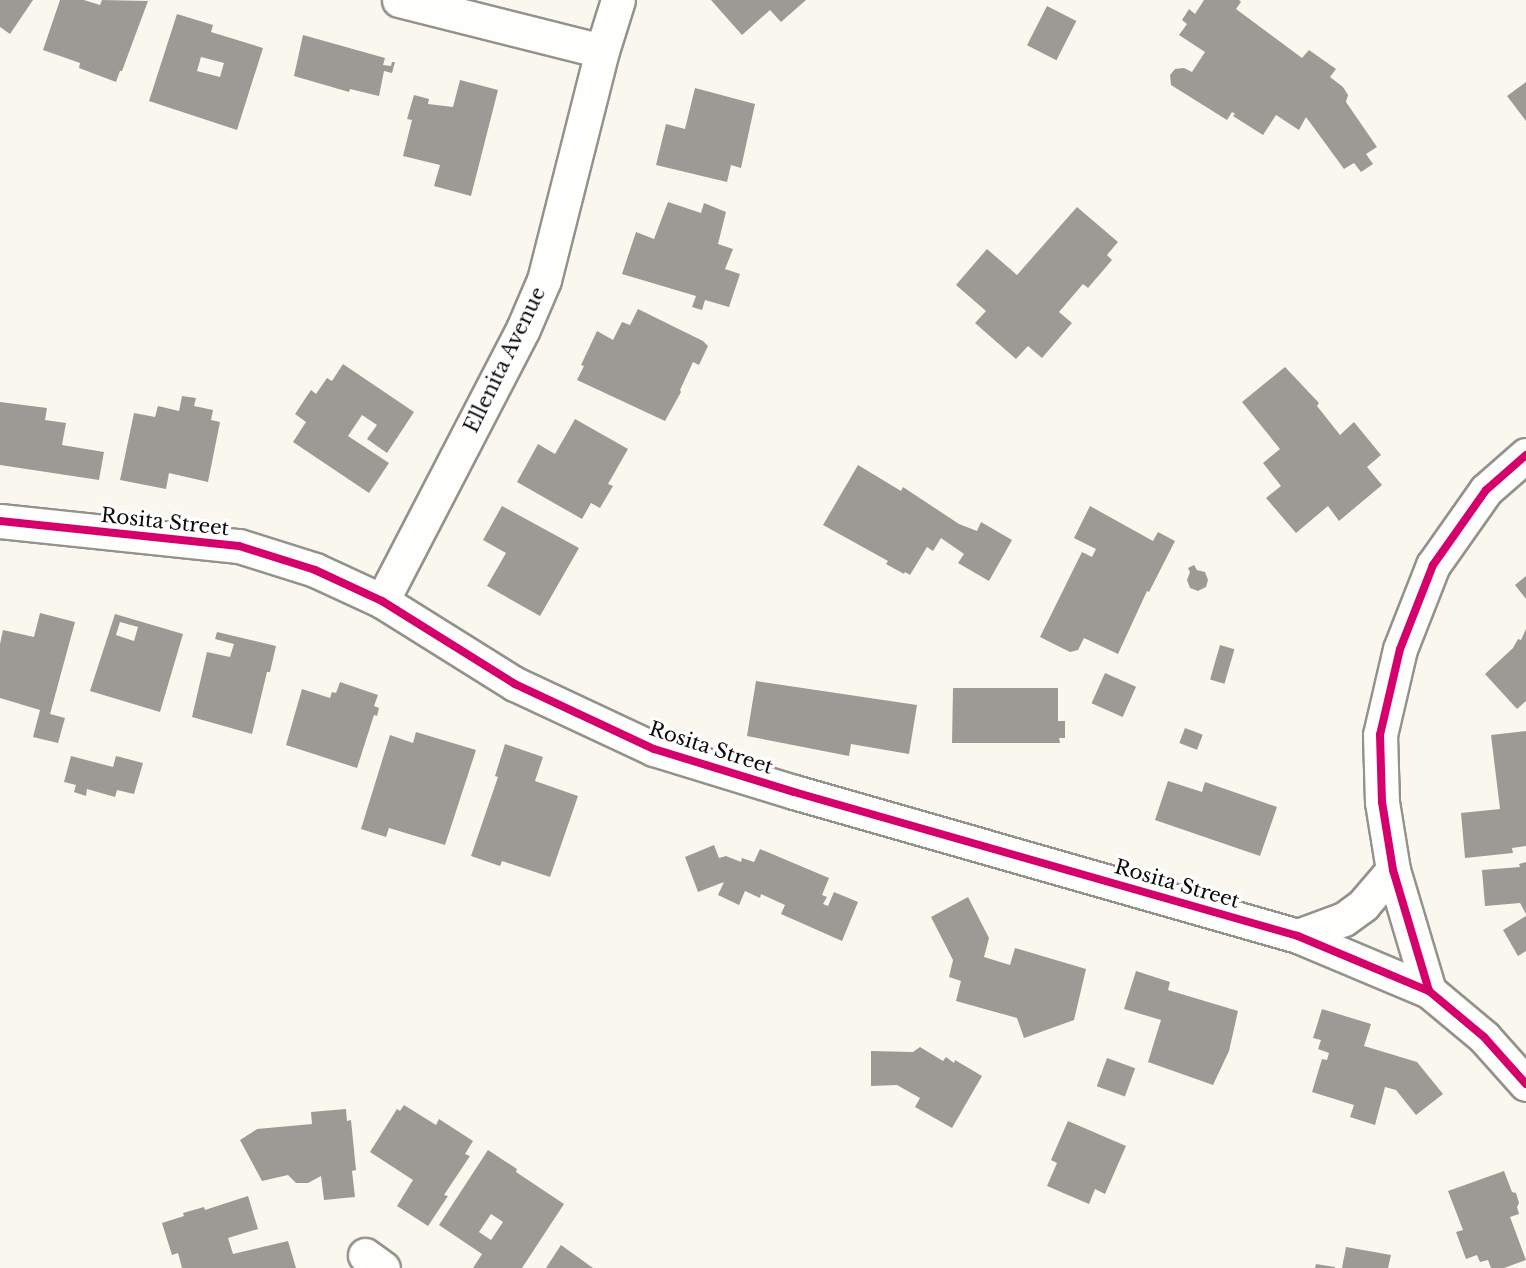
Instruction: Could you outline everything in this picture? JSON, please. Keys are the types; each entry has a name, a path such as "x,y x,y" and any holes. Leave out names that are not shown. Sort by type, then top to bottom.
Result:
{"street":[{"path":"399,0 602,51"},
{"name":"Ellenita Avenue","path":"382,601 523,329 544,280 602,51 618,0"},
{"path":"1429,991 1392,870 1383,802 1380,735 1400,649 1433,565 1486,490 1526,455"},
{"name":"Rosita Street","path":"0,521 239,546 315,570 382,601 515,684 654,749 794,792 1298,936 1429,991 1484,1037 1526,1084"},
{"path":"1298,936 1344,920 1363,905 1392,870"}],"building":[{"path":"0,0 33,0 10,34 0,27"},
{"path":"60,0 84,0 100,5 102,0 148,1 116,82 79,68 80,63 43,50"},
{"path":"711,0 806,0 781,22 770,10 742,35"},
{"path":"1204,0 1239,0 1241,2 1236,9 1302,58 1309,50 1336,69 1330,77 1343,87 1348,95 1346,102 1377,147 1366,154 1373,164 1361,172 1354,163 1344,169 1306,117 1299,130 1276,115 1263,135 1233,116 1235,114 1232,112 1227,120 1171,85 1170,75 1175,69 1184,68 1192,72 1205,52 1179,35 1187,24 1182,20 1189,9 1195,14"},
{"path":"1047,6 1076,21 1056,60 1027,45"},
{"path":"177,14 213,25 211,32 263,48 237,130 149,101","holes":["201,57 224,63 220,77 197,71"]},
{"path":"303,35 385,58 383,65 391,66 392,62 395,62 392,73 384,71 379,96 350,89 349,92 294,76"},
{"path":"460,80 498,90 471,196 434,186 440,165 403,156 412,120 407,119 414,95 429,99 428,104 453,107"},
{"path":"1526,82 1526,121 1507,96"},
{"path":"695,88 755,104 741,168 731,165 727,182 656,165 666,124 685,129"},
{"path":"668,202 701,213 704,203 726,212 718,244 733,249 725,269 740,274 729,307 705,300 702,310 692,307 696,296 622,274 636,232 654,239"},
{"path":"1077,207 1118,242 1107,255 1112,260 1088,288 1083,284 1059,312 1072,323 1042,358 1028,346 1016,359 975,323 986,311 956,285 987,249 1017,275"},
{"path":"638,309 703,341 708,346 699,365 693,362 681,392 665,421 577,380 584,366 581,365 597,331 613,340 622,322 630,325"},
{"path":"343,364 414,412 387,453 367,439 377,425 362,415 348,436 389,463 369,493 293,442 306,422 295,414 311,390 316,394 327,378 332,381"},
{"path":"1285,367 1319,403 1317,406 1340,435 1354,422 1381,455 1367,467 1382,485 1339,521 1328,506 1296,533 1266,498 1281,486 1263,463 1280,449 1242,402"},
{"path":"182,396 196,398 194,406 213,410 211,420 220,422 208,482 169,473 166,489 120,480 134,413 155,417 158,406 179,411"},
{"path":"0,402 47,408 45,420 66,423 62,445 104,452 99,480 0,465"},
{"path":"575,419 628,449 608,484 613,486 600,508 591,503 582,519 517,482 538,444 555,454"},
{"path":"858,465 901,491 903,487 959,524 977,531 981,522 1012,540 989,581 958,563 964,554 941,538 933,551 927,547 910,575 886,564 888,561 823,525"},
{"path":"502,506 579,548 540,616 487,586 506,553 483,540"},
{"path":"1090,506 1153,541 1158,532 1175,541 1149,592 1147,591 1118,654 1084,638 1078,650 1070,652 1040,637 1082,552 1092,557 1096,549 1074,538"},
{"path":"1194,565 1197,570 1205,572 1208,580 1206,587 1198,591 1190,588 1187,580 1190,572 1188,568"},
{"path":"1526,576 1526,599 1515,585"},
{"path":"40,613 75,622 50,714 65,718 58,743 33,737 40,710 0,698 0,644 3,630 34,637"},
{"path":"115,614 183,634 160,712 90,691","holes":["120,622 138,627 134,641 116,635"]},
{"path":"1526,629 1526,701 1517,709 1485,674 1513,648 1518,639 1521,640"},
{"path":"217,632 276,646 270,672 267,672 252,734 192,717 207,652 230,657 234,644 215,639"},
{"path":"1220,645 1234,649 1224,684 1210,680"},
{"path":"1105,673 1136,687 1123,717 1092,703"},
{"path":"756,681 917,705 909,754 851,744 849,756 747,736"},
{"path":"340,682 378,695 374,706 379,708 377,716 374,715 357,768 286,745 302,689 330,698 332,692 336,693"},
{"path":"953,688 1058,688 1058,721 1065,721 1065,738 1059,738 1060,743 952,743"},
{"path":"1185,728 1203,735 1197,750 1179,743"},
{"path":"1526,731 1526,846 1512,848 1513,853 1465,858 1461,813 1500,809 1491,735"},
{"path":"416,732 476,750 445,845 389,828 386,837 361,829 390,735 413,743"},
{"path":"505,744 543,757 535,781 578,796 550,877 502,861 500,866 471,856 498,777 495,776"},
{"path":"71,756 113,767 116,756 143,763 134,794 117,790 115,797 87,789 86,796 74,792 76,785 64,782"},
{"path":"1168,781 1202,792 1205,782 1277,807 1260,856 1155,820"},
{"path":"714,845 719,858 726,856 741,862 742,858 754,862 760,849 829,878 822,895 827,897 823,904 828,906 834,892 858,902 842,941 781,914 785,905 761,894 760,898 745,891 739,905 718,895 724,882 698,892 685,857"},
{"path":"1526,862 1526,914 1520,903 1485,906 1482,870 1520,867 1519,864"},
{"path":"968,897 989,938 984,957 1010,965 1015,948 1086,969 1074,1020 1024,1038 1017,1018 956,1001 961,981 949,977 953,960 931,917"},
{"path":"1526,916 1526,951 1518,956 1503,930"},
{"path":"1136,971 1170,982 1168,990 1238,1011 1229,1051 1213,1085 1148,1062 1161,1020 1124,1009"},
{"path":"1322,1009 1371,1024 1364,1046 1417,1062 1443,1094 1416,1115 1396,1090 1385,1087 1375,1125 1350,1117 1354,1105 1312,1092 1322,1059 1327,1060 1329,1053 1318,1049 1321,1040 1313,1038"},
{"path":"920,1047 943,1061 946,1057 954,1063 955,1060 982,1076 952,1128 915,1107 920,1098 897,1085 871,1086 871,1051 913,1052"},
{"path":"1107,1058 1135,1068 1125,1096 1097,1086"},
{"path":"404,1105 436,1125 439,1119 473,1141 465,1154 470,1156 444,1195 448,1196 428,1226 397,1206 413,1180 370,1152 397,1109 400,1111"},
{"path":"346,1109 347,1121 351,1120 356,1170 352,1171 355,1197 324,1200 321,1176 308,1183 296,1183 288,1175 262,1181 240,1140 257,1129 312,1124 311,1112"},
{"path":"1068,1121 1126,1146 1105,1194 1095,1189 1089,1204 1047,1186 1057,1163 1051,1160"},
{"path":"488,1150 564,1204 522,1268 473,1268 482,1254 439,1225","holes":["491,1214 503,1222 491,1240 479,1232"]},
{"path":"1504,1171 1519,1203 1517,1207 1519,1214 1510,1217 1526,1260 1504,1268 1491,1268 1488,1260 1480,1262 1477,1255 1466,1259 1456,1232 1463,1230 1448,1191"},
{"path":"248,1196 258,1229 228,1238 233,1254 288,1241 296,1268 182,1268 178,1253 172,1255 162,1223 184,1216 183,1213 204,1207 205,1210"},
{"path":"561,1245 593,1268 546,1268"},
{"path":"1346,1247 1391,1255 1388,1268 1342,1268"},
{"path":"1316,1264 1335,1267 1335,1268 1315,1268"}],"cycle path":[{"path":"1526,455 1486,490 1433,565 1400,649 1380,735 1382,802 1393,870 1429,991 1484,1037 1526,1084"},
{"path":"0,521 239,546 315,570 382,601 515,684 654,749 794,792 1298,936 1429,991"}]}
